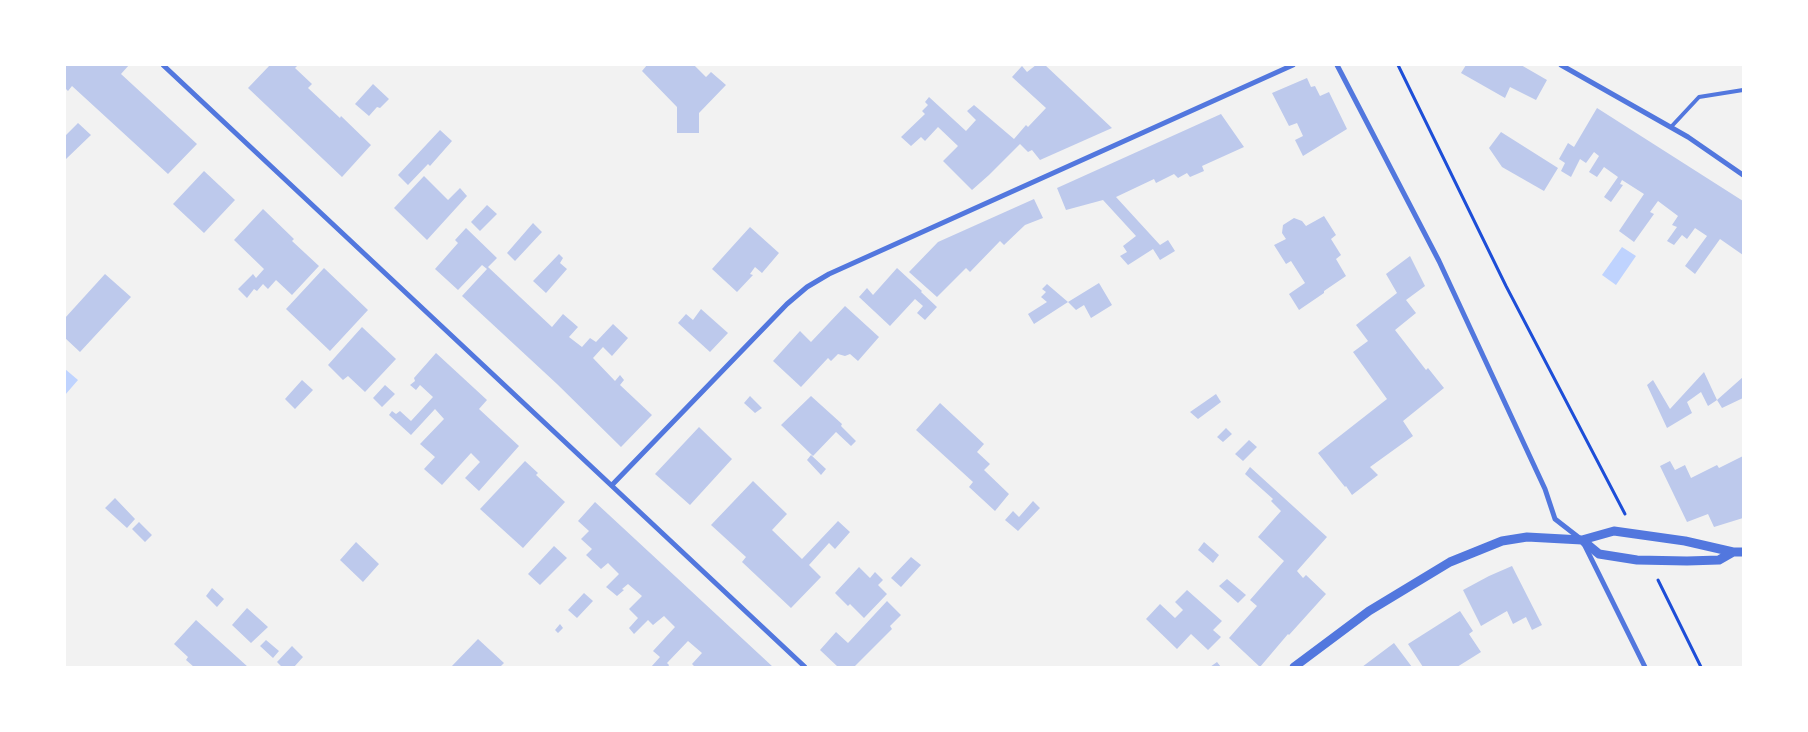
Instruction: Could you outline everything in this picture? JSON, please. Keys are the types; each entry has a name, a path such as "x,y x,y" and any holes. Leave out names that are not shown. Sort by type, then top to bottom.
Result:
{"street":[{"path":"163,65 805,667"},
{"path":"612,486 787,304 807,287 829,274 1293,65"},
{"path":"1337,65 1439,261 1545,489 1555,518 1600,554 1648,560 1687,561 1719,560 1733,552"},
{"path":"1561,65 1671,127 1743,175"},
{"path":"1294,667 1369,611 1450,562 1502,541 1527,537 1582,540 1614,531 1685,540 1733,552 1743,552"},
{"path":"1582,540 1645,667"}],"lane":[{"path":"1671,127 1699,96 1743,90"}],"path":[{"path":"1398,65 1506,286 1635,534"},
{"path":"1648,560 1701,667"}],"water":[{"path":"1622,247 1636,256 1616,285 1602,275"},
{"path":"65,369 78,380 65,395"}],"building":[{"path":"65,65 129,65 121,74 197,144 168,174 72,86 68,91 65,88"},
{"path":"270,65 298,65 295,68 312,84 308,88 371,145 342,177 248,88"},
{"path":"647,65 694,65 706,77 711,72 726,85 699,113 699,133 677,133 677,107 642,71"},
{"path":"1036,65 1045,65 1112,128 1040,160 1032,150 1028,152 1020,144 972,190 943,161 958,146 938,127 925,141 921,137 911,146 901,137 925,114 922,111 928,105 925,102 929,97 966,131 976,120 967,111 974,105 1014,139 1026,125 1028,127 1046,108 1012,77 1022,66 1027,72"},
{"path":"1466,65 1521,65 1547,80 1536,100 1510,87 1505,98 1461,73"},
{"path":"1307,78 1311,87 1315,86 1320,96 1329,92 1347,129 1303,156 1295,140 1303,136 1297,123 1289,126 1272,93"},
{"path":"373,84 389,99 380,108 377,107 369,116 355,104"},
{"path":"1597,108 1743,201 1743,255 1720,239 1695,274 1685,266 1707,236 1695,228 1687,239 1682,235 1674,245 1667,241 1677,227 1672,225 1678,216 1658,201 1650,212 1654,214 1634,242 1619,231 1644,194 1622,180 1620,184 1623,185 1611,202 1604,197 1618,177 1604,167 1597,177 1589,172 1599,156 1594,152 1586,163 1580,159 1571,177 1561,171 1565,163 1559,159 1568,143 1574,147"},
{"path":"1221,114 1244,147 1202,166 1204,171 1190,177 1187,173 1178,178 1174,174 1156,183 1154,179 1116,197 1160,245 1168,240 1175,251 1160,260 1153,249 1128,265 1120,256 1127,252 1123,246 1136,236 1103,200 1066,210 1057,188"},
{"path":"78,123 91,135 66,159 65,136"},
{"path":"440,130 452,141 430,166 428,164 408,185 398,175"},
{"path":"1501,132 1558,168 1544,191 1502,167 1489,148"},
{"path":"204,171 235,200 204,233 173,204"},
{"path":"424,176 448,200 460,188 467,196 427,240 394,208"},
{"path":"1034,199 1043,218 1025,225 1004,245 1000,241 970,272 966,268 937,297 909,272 938,242"},
{"path":"487,205 497,214 480,231 471,222"},
{"path":"263,209 294,239 292,241 319,266 292,295 276,280 268,289 263,284 257,291 254,289 247,298 238,289 253,274 256,278 264,269 234,240"},
{"path":"1324,216 1336,235 1331,239 1341,255 1336,259 1346,276 1299,310 1289,294 1305,283 1291,261 1286,264 1274,245 1286,239 1282,233 1283,225 1294,218 1302,221 1306,226"},
{"path":"533,223 542,232 515,261 507,253"},
{"path":"750,227 779,253 762,273 755,267 750,274 753,275 737,292 712,269"},
{"path":"466,228 497,258 488,267 552,327 563,314 578,327 569,337 582,347 590,338 596,342 613,324 628,338 612,356 603,347 593,358 615,381 620,375 624,380 620,385 652,415 621,447 557,384 462,296 487,269 482,265 458,290 435,269 458,243 455,240"},
{"path":"559,254 563,258 560,263 567,269 546,293 533,281"},
{"path":"1410,256 1425,286 1406,300 1416,313 1395,330 1426,370 1428,368 1444,388 1403,421 1413,436 1370,467 1378,475 1352,495 1318,453 1387,399 1353,352 1368,341 1356,325 1397,293 1386,274"},
{"path":"324,268 368,310 330,351 286,309"},
{"path":"897,268 937,307 925,320 917,313 923,306 915,299 890,326 859,297 867,288 873,295"},
{"path":"105,274 131,297 80,352 65,338 65,318"},
{"path":"1099,283 1112,305 1091,318 1084,305 1076,310 1068,302"},
{"path":"1047,284 1068,302 1034,324 1028,314 1047,302 1041,297 1046,292 1042,289"},
{"path":"845,306 879,337 858,361 850,354 845,356 838,354 831,361 828,358 801,387 773,361 800,331 811,342"},
{"path":"701,309 728,333 710,352 678,323 686,314 693,320"},
{"path":"362,327 396,359 365,392 348,376 343,380 328,365"},
{"path":"436,353 487,400 479,409 519,446 479,491 465,478 480,462 471,453 442,485 424,469 435,457 420,444 444,419 435,409 411,435 389,415 392,411 396,414 400,411 411,421 433,397 420,385 416,390 410,385"},
{"path":"1704,372 1717,400 1708,406 1701,392 1687,402 1692,413 1667,428 1647,385 1653,380 1670,409"},
{"path":"1743,377 1743,398 1722,408 1717,400"},
{"path":"302,380 313,390 295,409 285,399"},
{"path":"385,385 395,394 382,407 373,398"},
{"path":"1216,394 1221,402 1198,419 1190,412"},
{"path":"750,396 762,408 755,413 744,403"},
{"path":"811,396 842,424 841,426 856,441 851,446 836,432 813,456 781,425"},
{"path":"940,403 984,444 977,452 990,464 984,470 1009,494 995,511 969,487 973,482 916,430"},
{"path":"699,427 732,459 690,505 655,474"},
{"path":"1226,428 1232,434 1223,442 1217,437"},
{"path":"1249,440 1257,447 1243,461 1235,454"},
{"path":"811,455 826,469 821,475 807,460"},
{"path":"1743,456 1743,518 1714,527 1708,514 1687,522 1660,466 1670,461 1675,470 1685,465 1691,478 1717,465 1719,468"},
{"path":"525,461 538,473 536,475 565,502 523,548 480,509"},
{"path":"1250,467 1327,537 1297,571 1303,578 1306,575 1326,594 1260,667 1229,638 1257,606 1250,600 1284,561 1258,537 1281,511 1271,501 1273,499 1245,474"},
{"path":"753,481 787,514 772,530 802,559 838,521 850,532 835,549 829,543 809,565 821,577 791,608 742,562 746,557 711,525"},
{"path":"115,498 135,519 127,528 105,508"},
{"path":"1033,501 1040,508 1018,531 1005,520 1013,511 1019,517"},
{"path":"595,502 773,667 695,667 692,664 702,653 688,641 667,663 668,667 651,667 660,657 653,651 675,627 664,616 653,625 648,620 634,634 629,628 638,618 629,609 642,596 628,584 617,596 606,587 619,574 608,563 601,569 586,555 592,549 581,539 589,531 578,521"},
{"path":"139,522 152,535 145,542 132,529"},
{"path":"356,542 379,564 363,582 340,560"},
{"path":"1204,542 1219,555 1213,563 1198,550"},
{"path":"554,546 567,558 540,585 528,574"},
{"path":"911,557 921,565 901,587 891,578"},
{"path":"1512,566 1542,625 1532,630 1526,617 1513,624 1507,611 1481,626 1463,590"},
{"path":"859,567 870,578 875,572 883,580 878,585 887,594 864,618 835,593"},
{"path":"1227,579 1246,595 1238,603 1219,586"},
{"path":"212,588 224,599 217,607 206,596"},
{"path":"1187,590 1222,621 1213,630 1221,637 1208,650 1191,634 1177,649 1146,619 1160,604 1175,618 1183,610 1175,602"},
{"path":"584,593 593,601 577,618 568,610"},
{"path":"887,601 901,615 890,626 892,629 854,667 838,667 820,650 836,632 848,643"},
{"path":"247,608 268,627 251,643 232,625"},
{"path":"1460,611 1473,631 1469,634 1481,652 1457,667 1423,667 1408,644"},
{"path":"196,620 248,667 194,667 186,660 188,657 174,644"},
{"path":"560,624 563,628 558,633 555,630"},
{"path":"478,639 504,663 500,667 451,667"},
{"path":"266,640 279,651 273,658 260,646"},
{"path":"1394,643 1412,667 1362,667"},
{"path":"292,646 303,657 294,667 282,667 277,662"},
{"path":"1217,662 1221,667 1210,667"}]}
